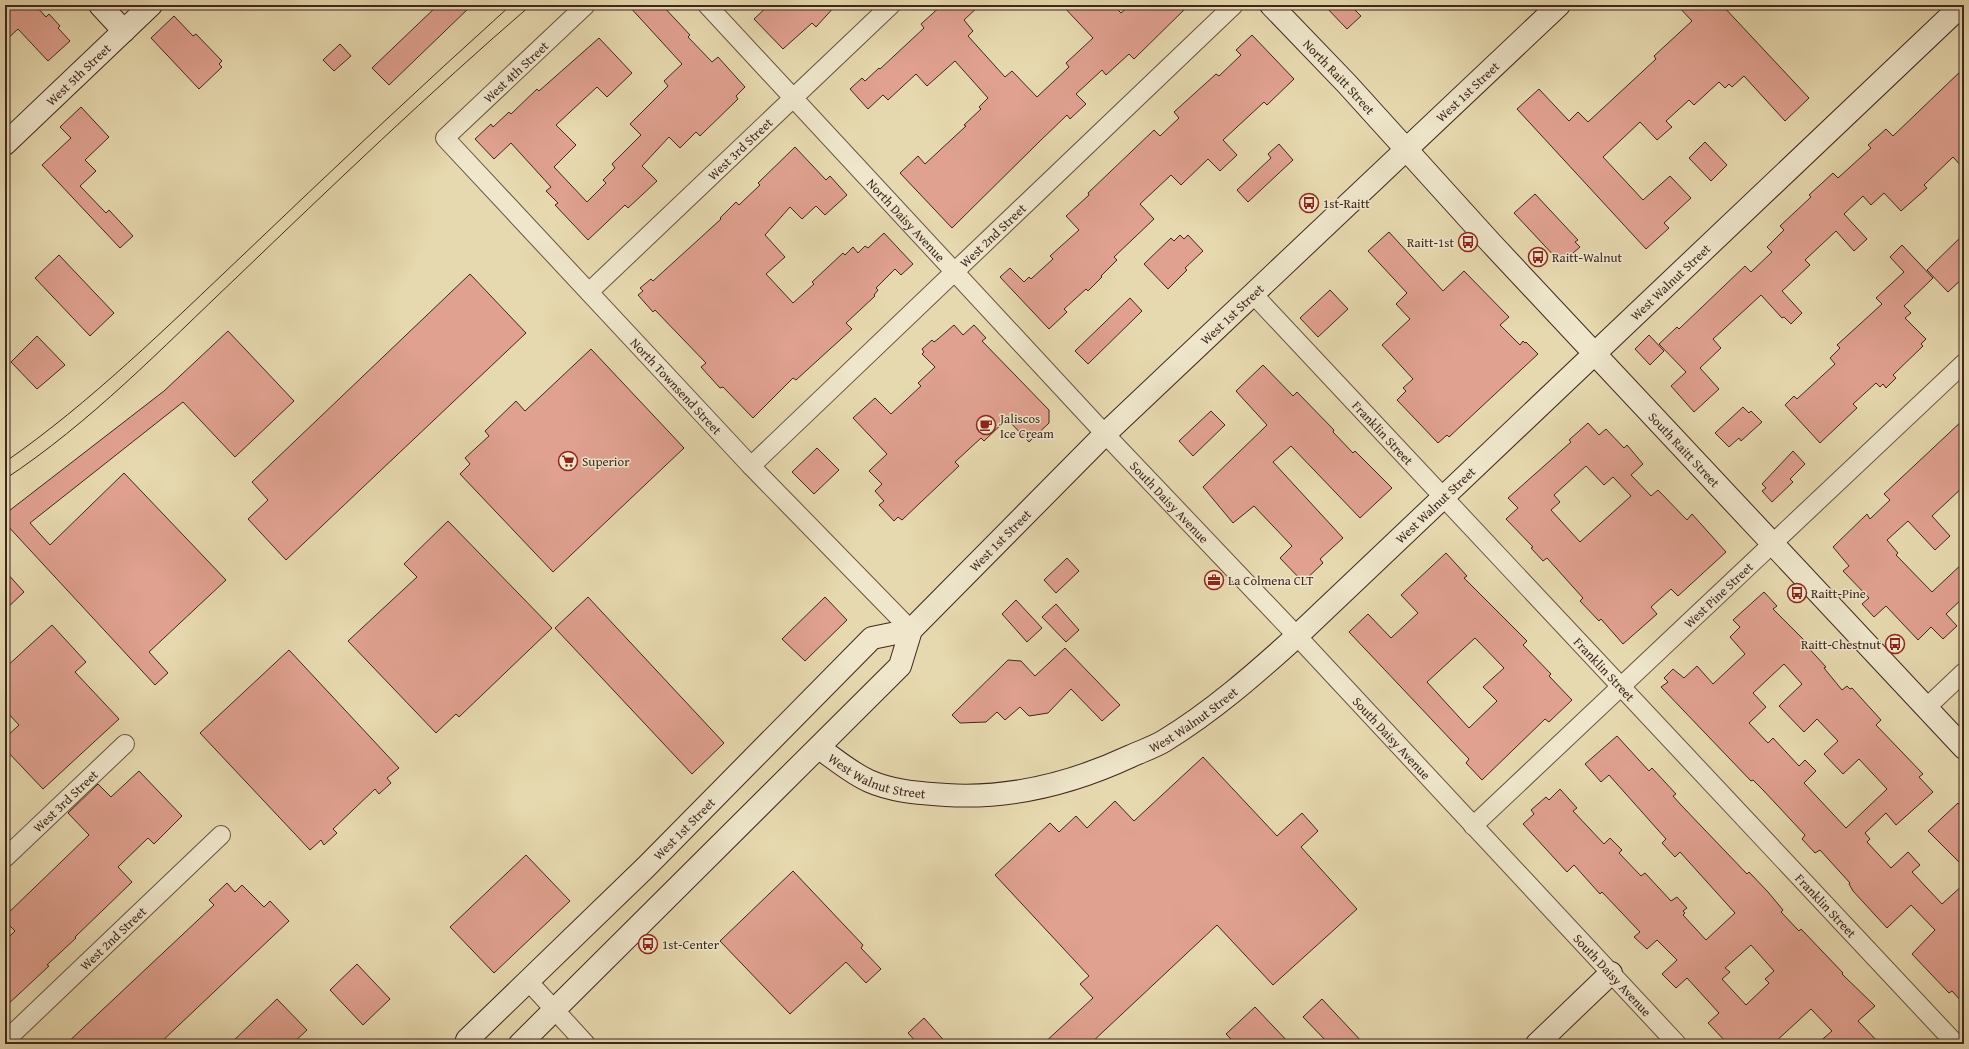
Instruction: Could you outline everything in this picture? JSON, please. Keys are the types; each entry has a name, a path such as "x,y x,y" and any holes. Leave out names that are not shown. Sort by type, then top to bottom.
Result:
{"street":[{"path":"100,5 124,31"},
{"name":"West 5th Street","path":"5,144 151,5"},
{"name":"West 4th Street","path":"446,138 586,5"},
{"name":"North Daisy Avenue","path":"707,5 1105,434"},
{"name":"West 3rd Street","path":"589,292 891,5"},
{"name":"West 2nd Street","path":"752,466 1234,5"},
{"name":"North Raitt Street","path":"1271,5 1407,149"},
{"name":"West 1st Street","path":"520,1044 555,1011 900,666 911,630 1105,434 1559,5"},
{"name":"West Walnut Street","path":"819,748 868,781 887,788 912,793 990,796 1038,788 1082,776 1163,742 1210,710 1297,636 1962,5"},
{"name":"North Townsend Street","path":"446,138 752,466 911,630"},
{"name":"South Raitt Street","path":"1407,149 1491,243 1964,748"},
{"name":"Franklin Street","path":"1254,294 1956,1044"},
{"name":"West Pine Street","path":"1473,826 1964,363"},
{"name":"South Daisy Avenue","path":"1105,434 1297,636 1677,1044"},
{"name":"West 1st Street","path":"466,1044 467,1040 651,862 872,638 911,630"},
{"path":"1926,708 1964,672"},
{"name":"West 3rd Street","path":"5,858 125,744"},
{"name":"West 2nd Street","path":"5,1041 221,835"},
{"path":"1537,1044 1611,973"},
{"path":"528,982 586,1044"}],"building":[{"path":"5,5 35,5 46,17 49,14 60,26 58,28 70,41 48,61 18,29 5,41"},
{"path":"438,5 472,5 389,85 372,68"},
{"path":"628,5 662,5 690,35 688,37 712,62 718,57 745,87 736,96 738,99 700,136 696,132 680,148 669,137 642,166 657,181 628,208 625,205 588,240 555,205 558,203 546,191 551,187 511,143 494,159 475,139 491,124 493,127 509,112 511,114 537,89 539,91 599,38 632,73 607,97 597,87 556,125 576,145 554,167 587,202 606,183 603,180 615,168 612,164 641,135 630,124 668,86 664,81 682,64"},
{"path":"769,5 836,5 816,27 812,23 783,49 754,19"},
{"path":"942,5 980,5 964,20 973,31 968,36 1005,77 1012,71 1037,97 1069,67 1066,63 1093,38 1062,5 1113,5 1121,13 1130,5 1189,5 1134,59 1129,54 1106,75 1102,70 1076,94 1086,104 1070,119 1067,115 952,228 900,173 918,156 925,164 966,126 964,125 981,109 979,107 988,98 955,61 927,86 916,74 888,100 883,95 868,109 850,89 862,78 865,81 879,68 880,69 924,28 921,24"},
{"path":"1324,5 1350,5 1361,16 1347,29"},
{"path":"1677,5 1722,5 1809,98 1785,121 1744,76 1732,87 1729,84 1725,88 1719,82 1694,105 1689,100 1666,121 1672,127 1657,140 1640,122 1603,157 1643,200 1670,176 1691,198 1664,223 1669,228 1646,249 1517,109 1539,89 1569,121 1578,112 1588,122 1656,59 1654,56 1692,21"},
{"path":"174,16 193,36 196,34 222,61 219,64 222,67 199,89 151,38"},
{"path":"1252,35 1294,79 1267,105 1264,102 1223,140 1237,155 1220,171 1208,159 1181,185 1171,175 1140,204 1154,219 1114,257 1117,260 1088,291 1086,289 1064,309 1067,312 1049,329 1000,277 1010,268 1024,282 1029,277 1031,279 1053,259 1050,256 1079,230 1066,216 1154,130 1160,136 1179,118 1174,112 1216,74 1219,76 1241,55 1236,50"},
{"path":"340,44 351,56 334,71 323,60"},
{"path":"1964,68 1964,169 1953,157 1924,185 1927,188 1901,211 1884,193 1871,205 1863,196 1844,214 1867,239 1854,251 1836,231 1805,260 1810,265 1782,291 1802,313 1791,324 1784,317 1782,318 1761,295 1713,339 1721,348 1700,368 1719,389 1694,412 1671,386 1686,372 1659,344 1677,327 1679,329 1745,266 1751,272 1772,252 1767,247 1784,230 1780,226 1811,197 1809,195 1833,173 1838,178 1871,148 1868,145 1886,129 1893,136"},
{"path":"81,107 109,137 85,160 96,171 80,186 106,213 109,210 133,236 120,248 42,165 71,138 60,127"},
{"path":"1705,142 1727,165 1711,181 1689,158"},
{"path":"1279,144 1293,160 1248,202 1237,190 1271,158 1268,154"},
{"path":"795,147 826,180 830,176 847,195 825,215 816,206 802,219 790,207 765,235 785,257 766,274 793,303 814,284 812,282 843,253 845,255 853,247 858,253 865,246 868,248 884,233 913,264 901,275 895,269 876,288 878,290 874,295 875,296 846,323 852,329 796,380 793,378 753,418 723,387 720,388 701,367 706,363 655,310 653,312 638,295 643,291 640,288 651,279 653,281 721,219 720,218 736,202 739,205 760,185 758,183"},
{"path":"1535,194 1578,240 1575,242 1580,247 1564,261 1560,257 1557,259 1514,213"},
{"path":"1389,232 1443,291 1464,271 1509,317 1500,325 1520,345 1523,341 1525,343 1526,342 1538,354 1449,437 1447,435 1438,443 1397,400 1406,391 1403,388 1413,379 1382,345 1410,319 1396,304 1407,293 1368,251"},
{"path":"1964,234 1964,277 1948,292 1927,270"},
{"path":"1180,235 1184,239 1188,235 1203,251 1185,268 1187,270 1168,289 1144,264 1171,238 1174,241"},
{"path":"1902,245 1933,278 1904,306 1911,313 1905,318 1926,339 1921,344 1923,346 1893,375 1896,378 1886,388 1883,384 1880,387 1876,383 1853,404 1857,408 1820,443 1785,405 1794,396 1797,399 1835,364 1830,358 1840,348 1837,345 1882,304 1876,298 1904,272 1890,257"},
{"path":"59,255 114,313 90,336 35,278"},
{"path":"470,274 526,333 286,560 248,519 268,500 252,482"},
{"path":"1330,290 1348,309 1318,337 1300,318"},
{"path":"1130,298 1142,311 1088,364 1075,351"},
{"path":"954,325 963,335 974,325 986,338 982,341 1049,410 1049,423 1029,442 1007,419 984,441 981,438 955,462 959,466 902,520 898,517 894,521 879,505 884,501 875,491 882,484 869,471 887,454 853,418 875,398 891,414 921,386 918,383 935,367 922,354 924,352 922,349 932,340 934,342 938,339"},
{"path":"228,331 294,401 235,457 183,402 30,523 50,545 124,473 226,580 149,652 168,673 155,685 5,523 5,514 164,391"},
{"path":"1649,335 1664,351 1650,365 1635,349"},
{"path":"37,336 65,365 37,389 11,362"},
{"path":"591,349 684,448 553,572 460,474 470,464 465,458 489,436 485,431 516,401 525,411"},
{"path":"1263,365 1293,396 1297,392 1334,430 1333,432 1353,453 1355,451 1392,488 1360,518 1291,446 1273,462 1343,538 1320,559 1323,563 1303,582 1280,558 1292,546 1254,506 1233,523 1203,487 1267,425 1236,391"},
{"path":"1743,407 1749,413 1751,411 1762,422 1741,441 1739,438 1729,447 1715,433"},
{"path":"1211,411 1225,425 1193,456 1179,441"},
{"path":"1964,419 1964,486 1932,516 1950,536 1935,550 1908,521 1887,540 1898,553 1896,555 1932,592 1964,562 1964,597 1946,614 1957,626 1943,639 1931,627 1918,640 1886,606 1874,617 1862,604 1869,598 1843,571 1849,566 1833,547 1867,514 1870,519 1890,500 1884,494"},
{"path":"1588,423 1599,435 1606,429 1624,448 1627,445 1643,464 1631,475 1651,496 1658,490 1687,520 1692,514 1726,552 1678,596 1671,589 1651,607 1657,614 1623,644 1601,619 1599,621 1580,601 1583,598 1547,558 1543,561 1531,548 1533,547 1506,519 1518,508 1508,498 1571,442 1569,440","holes":["1586,466 1604,485 1613,477 1631,496 1580,542 1551,510 1560,502 1554,495"]},
{"path":"817,448 839,470 814,494 792,472"},
{"path":"1793,451 1805,464 1790,479 1793,482 1772,502 1762,491 1766,488 1762,484"},
{"path":"448,521 552,628 459,717 456,714 436,733 348,641 417,577 404,564"},
{"path":"1446,553 1467,576 1464,578 1527,641 1523,645 1551,674 1549,676 1572,700 1549,722 1545,719 1482,780 1466,763 1469,759 1349,632 1368,614 1391,638 1418,613 1401,595","holes":["1475,638 1504,668 1483,687 1497,701 1469,728 1427,682"]},
{"path":"1067,558 1079,571 1056,593 1044,580"},
{"path":"5,571 24,592 5,610"},
{"path":"1764,592 1777,606 1773,609 1807,643 1805,644 1826,667 1824,668 1842,690 1847,686 1850,689 1852,688 1881,720 1876,725 1923,774 1919,777 1933,792 1896,825 1886,813 1865,833 1870,839 1867,842 1891,868 1908,852 1920,865 1912,872 1942,904 1964,884 1964,1004 1952,991 1949,993 1912,954 1935,930 1911,905 1887,928 1853,891 1849,884 1850,883 1820,850 1815,853 1802,839 1805,835 1763,790 1753,780 1751,781 1661,687 1668,682 1664,678 1673,669 1684,678 1697,666 1713,684 1745,654 1730,637 1740,627 1733,620","holes":["1784,664 1802,684 1779,706 1804,732 1817,719 1838,741 1824,754 1843,774 1859,759 1887,789 1846,828 1804,783 1816,771 1805,760 1799,766 1773,738 1768,743 1749,723 1766,707 1753,693"]},
{"path":"588,597 724,743 692,774 555,628"},
{"path":"825,597 847,620 805,661 782,639"},
{"path":"1016,600 1042,628 1027,642 1002,614"},
{"path":"1056,604 1079,630 1066,642 1042,617"},
{"path":"52,625 86,662 75,672 119,719 43,789 5,749 5,738 19,725 5,710 5,668"},
{"path":"1065,648 1120,705 1102,721 1071,689 1048,713 1029,716 1020,707 1005,720 997,712 986,722 960,723 952,715 1008,660 1021,661 1035,676"},
{"path":"289,650 399,768 387,778 391,783 379,794 375,789 333,829 337,833 324,845 321,840 310,850 200,733"},
{"path":"1617,736 1649,771 1652,768 1676,794 1673,796 1681,805 1747,874 1749,872 1768,892 1783,910 1781,912 1799,931 1801,929 1843,973 1842,974 1875,1006 1858,1021 1880,1044 1817,1044 1832,1031 1811,1009 1773,1044 1728,1044 1708,1023 1719,1013 1687,978 1676,988 1662,974 1677,960 1657,940 1647,949 1634,937 1640,932 1602,892 1600,894 1574,865 1567,872 1523,824 1534,814 1531,810 1546,797 1549,800 1560,789 1577,808 1573,811 1604,844 1610,838 1622,850 1619,853 1641,876 1645,873 1671,901 1677,897 1687,908 1683,911 1685,913 1683,915 1706,940 1735,913 1680,852 1675,857 1662,843 1666,839 1609,775 1601,782 1585,764","holes":["1751,945 1774,971 1765,979 1769,983 1746,1005 1722,979 1730,972 1725,968"]},
{"path":"1203,757 1277,836 1302,813 1318,831 1301,847 1357,909 1273,985 1217,925 1090,1044 1043,1044 1093,998 1080,984 1089,976 995,875 1050,823 1059,832 1076,816 1087,828 1115,801 1134,821"},
{"path":"139,771 182,816 154,844 148,838 118,867 132,882 47,965 49,966 5,1007 5,941 15,931 5,921 5,916 89,835 68,813 98,784 111,797"},
{"path":"1958,803 1964,810 1964,867 1928,831"},
{"path":"526,855 570,901 494,973 450,927"},
{"path":"793,871 863,945 861,948 881,969 866,983 846,962 790,1014 720,941"},
{"path":"227,883 235,892 242,885 264,907 270,901 289,921 159,1044 66,1044 214,905 209,900"},
{"path":"357,964 390,999 363,1025 330,990"},
{"path":"277,999 307,1030 292,1044 230,1044"},
{"path":"1322,999 1364,1044 1329,1044 1303,1017"},
{"path":"1255,1007 1290,1044 1236,1044 1226,1034"},
{"path":"924,1018 947,1044 918,1044 908,1033"}],"tram line":[{"path":"5,462 68,415 128,363 376,129 511,5"},
{"path":"5,479 67,434 125,384 309,208 531,5"}],"place":[{"name":"1st-Raitt","path":"1309,203"},
{"name":"Raitt-1st","path":"1468,242"},
{"name":"Raitt-Walnut","path":"1538,257"},
{"name":"Jaliscos Ice Cream","path":"986,425"},
{"name":"Superior","path":"568,461"},
{"name":"La Colmena CLT","path":"1214,580"},
{"name":"Raitt-Pine","path":"1797,593"},
{"name":"Raitt-Chestnut","path":"1895,644"},
{"name":"1st-Center","path":"648,944"}]}
